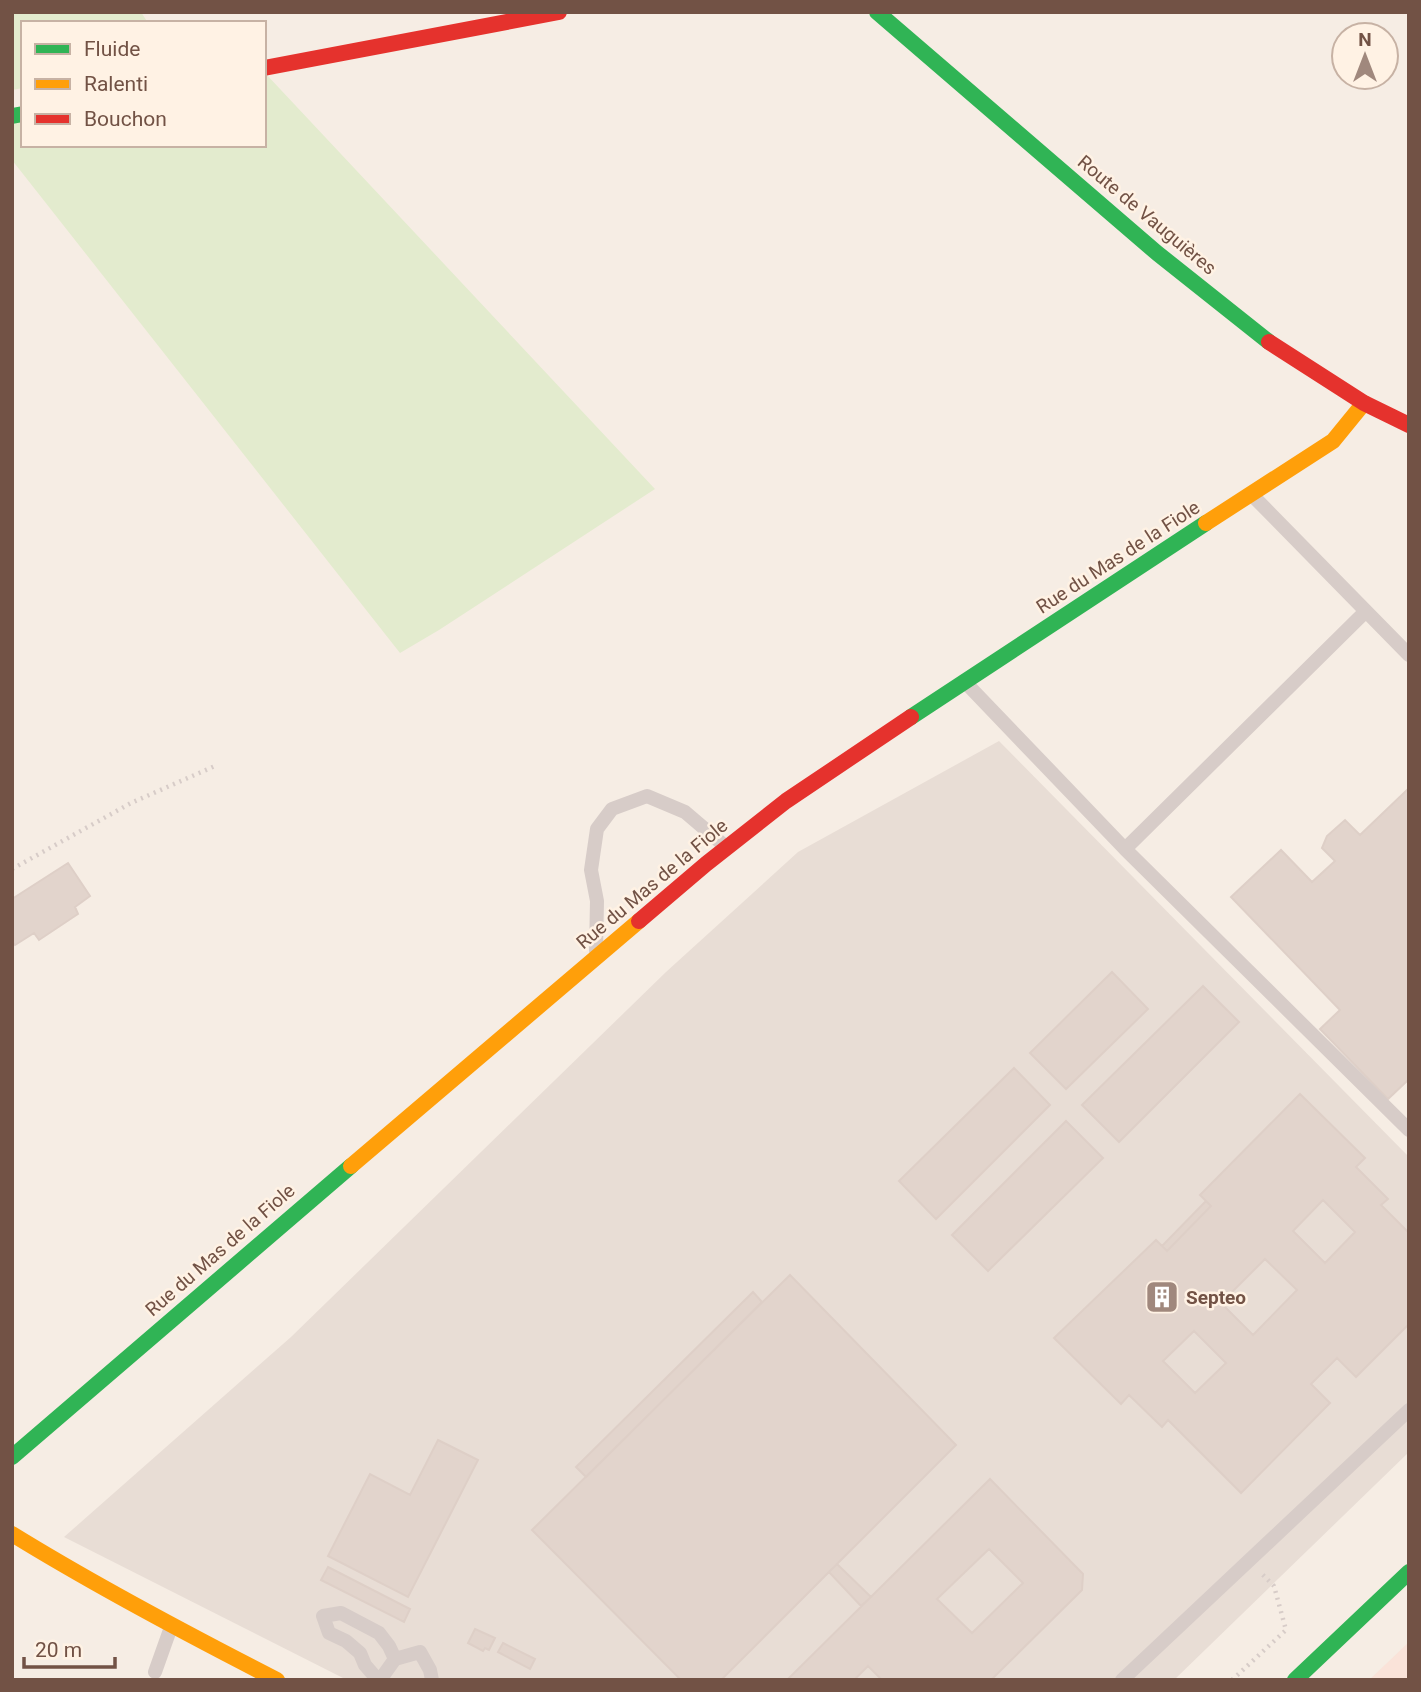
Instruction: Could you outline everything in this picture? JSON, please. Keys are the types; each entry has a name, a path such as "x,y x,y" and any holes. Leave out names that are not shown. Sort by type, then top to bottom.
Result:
{"street":[{"path":"266,68 559,12"},
{"name":"Route de Vauguières","path":"877,12 1157,253 1270,343 1364,403 1409,425"},
{"name":"Rue du Mas de la Fiole","path":"12,1457 278,1227 786,801 964,681 1333,442 1364,403"},
{"path":"12,1534 171,1626 277,1680"},
{"path":"1295,1680 1409,1572"}],"lane":[{"path":"1252,495 1409,656"},
{"path":"1125,849 1365,612"},
{"path":"964,681 1125,849 1409,1130"},
{"path":"596,958 597,901 590,870 597,829 612,809 647,796 685,812 727,848"},
{"path":"1122,1680 1409,1410"},
{"path":"395,1659 379,1633 341,1613 323,1616 329,1633 346,1641 360,1653 365,1665 379,1680 395,1659 420,1652 430,1670 432,1680"},
{"path":"155,1672 171,1626"}],"path":[{"path":"12,869 131,803 215,766"},
{"path":"1232,1680 1286,1630 1274,1586 1249,1561"}],"shaded area":[{"path":"999,741 1409,1157 1409,1452 1174,1680 347,1680 64,1537 291,1337 666,972 798,852"},
{"path":"1409,1642 1409,1680 1369,1680 1387,1663"}],"green space":[{"path":"12,12 141,12 147,21 21,21 21,88 12,90"},
{"path":"266,74 655,489 400,653 12,160 12,120 21,118 21,147 266,147"}],"building":[{"path":"1409,788 1409,1083 1407,1081 1388,1099 1320,1029 1340,1010 1231,897 1281,850 1312,882 1335,861 1322,848 1327,836 1345,820 1360,835"},
{"path":"68,863 90,896 75,907 78,914 39,940 34,933 15,945 12,941 12,899"},
{"path":"1112,972 1148,1009 1066,1089 1030,1053"},
{"path":"1203,986 1239,1022 1119,1142 1082,1105"},
{"path":"1014,1068 1050,1105 936,1219 899,1181"},
{"name":"Septeo","path":"1300,1094 1365,1158 1356,1167 1388,1199 1381,1205 1409,1233 1409,1324 1356,1377 1337,1358 1311,1384 1330,1403 1241,1493 1168,1420 1162,1427 1129,1395 1121,1404 1054,1338 1156,1240 1167,1251 1211,1206 1200,1195","holes":["1323,1200 1355,1232 1325,1263 1293,1231","1265,1259 1297,1290 1253,1335 1221,1303","1194,1331 1226,1363 1195,1393 1163,1361"]},
{"path":"1066,1121 1103,1158 988,1271 952,1235"},
{"path":"1206,1201 1211,1206 1167,1251 1162,1246"},
{"path":"790,1275 956,1445 721,1680 681,1680 532,1530"},
{"path":"753,1292 762,1302 586,1477 576,1467"},
{"path":"438,1440 478,1460 408,1597 328,1556 370,1474 410,1495"},
{"path":"990,1479 1083,1574 1082,1590 991,1680 882,1680 868,1666 854,1680 787,1680","holes":["989,1549 1023,1583 972,1633 937,1599"]},
{"path":"837,1564 871,1597 861,1606 829,1572"},
{"path":"328,1567 410,1609 404,1622 321,1580"},
{"path":"475,1629 495,1638 489,1650 485,1648 483,1651 468,1643"},
{"path":"503,1643 535,1659 530,1669 498,1652"}],"traffic: fast":[{"path":"877,12 1157,253 1269,342"},
{"path":"12,116 21,114"},
{"path":"911,717 1206,523"},
{"path":"12,1457 351,1166"},
{"path":"1295,1680 1409,1572"}],"traffic: slow":[{"path":"1206,523 1333,441 1364,403"},
{"path":"351,1166 639,921"},
{"path":"12,1534 143,1610 277,1680"}],"traffic: jam":[{"path":"266,68 559,12"},
{"path":"1269,342 1364,403 1409,425"},
{"path":"639,921 786,801 911,717"}],"place":[{"name":"Septeo","path":"1162,1297"}]}
